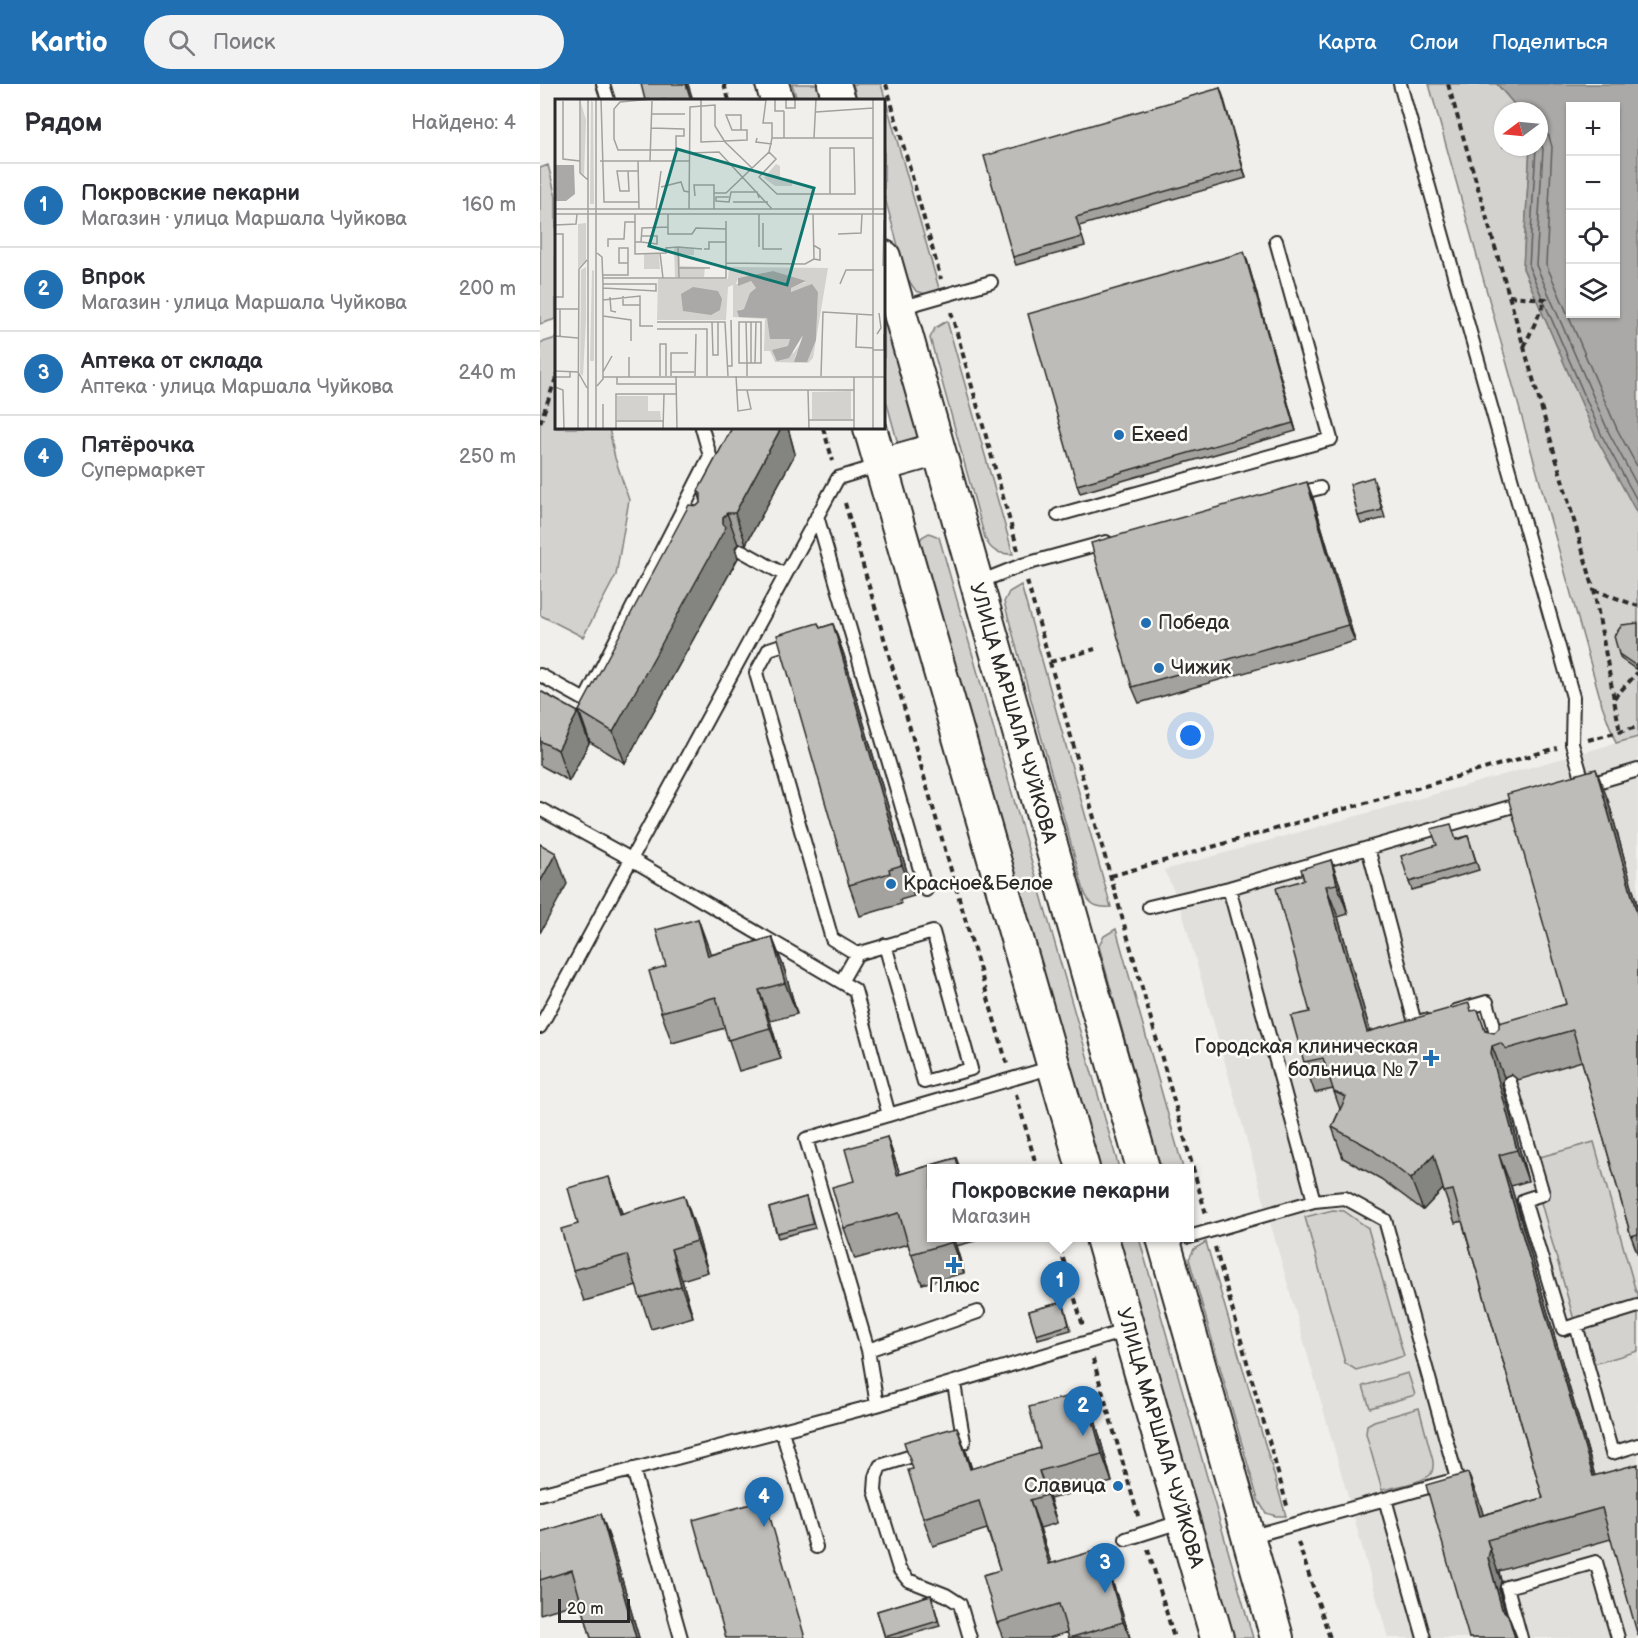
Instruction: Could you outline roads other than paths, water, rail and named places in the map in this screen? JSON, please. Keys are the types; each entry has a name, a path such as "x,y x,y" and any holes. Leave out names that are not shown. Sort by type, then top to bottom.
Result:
{"main road":[{"path":"772,84 777,99"},
{"path":"834,84 839,99"},
{"name":"УЛИЦА МАРШАЛА ЧУЙКОВА","path":"885,261 1142,1164"},
{"path":"870,429 1082,1164"},
{"path":"881,465 938,449"},
{"name":"УЛИЦА МАРШАЛА ЧУЙКОВА","path":"1103,1242 1217,1638"},
{"path":"1177,1242 1248,1537 1277,1638"}],"lane":[{"path":"603,84 608,99"},
{"path":"1400,84 1573,697 1572,744 1579,787 1636,771 1638,784"},
{"path":"1058,515 1331,439 1276,241"},
{"path":"898,309 991,282"},
{"path":"540,675 585,700 684,518 710,456 702,429"},
{"path":"540,1028 838,478 881,465"},
{"path":"1285,497 1320,488"},
{"path":"817,516 927,891"},
{"path":"976,584 1022,565 1114,540"},
{"path":"742,551 785,575"},
{"path":"807,636 769,649 756,673 832,939 857,954"},
{"path":"1149,907 1229,888 1539,799"},
{"path":"540,809 631,859 855,990 890,1115"},
{"path":"1368,848 1415,1023 1487,1002 1502,1056"},
{"path":"1229,888 1314,1201"},
{"path":"841,982 857,954 885,945 933,932 971,1069 924,1082 885,945"},
{"path":"877,1405 868,1350 806,1139 1054,1067"},
{"path":"1510,1082 1543,1194 1524,1200 1563,1329 1638,1306"},
{"path":"1194,1235 1314,1201 1345,1198 1385,1220 1457,1479 1248,1537"},
{"path":"868,1350 978,1312"},
{"path":"1576,1325 1612,1453 1638,1445"},
{"path":"540,1492 783,1431 954,1384 1087,1341 1129,1330"},
{"path":"954,1384 964,1442 880,1466 875,1491 899,1569 908,1580 946,1595 960,1604 970,1638"},
{"path":"783,1431 816,1547"},
{"path":"633,1468 681,1638"},
{"path":"1385,1499 1424,1638"},
{"path":"1126,1539 1184,1521"},
{"path":"1521,1638 1507,1587 1596,1562 1618,1638"}],"water":[{"path":"1497,84 1638,84 1638,515 1597,439 1523,268 1529,156 1548,156 1548,102 1512,102"}],"place":[{"name":"Exeed","path":"1119,435"},
{"name":"Победа","path":"1146,623"},
{"name":"Чижик","path":"1159,668"},
{"name":"Красное&Белое","path":"891,884"},
{"name":"Городская клиническая больница № 7","path":"1431,1058"},
{"name":"Плюс","path":"954,1265"},
{"name":"Покровские пекарни","path":"1060,1311"},
{"name":"Впрок","path":"1083,1436"},
{"name":"Славица","path":"1118,1486"},
{"name":"Пятёрочка","path":"764,1527"},
{"name":"Аптека от склада","path":"1105,1593"}]}
